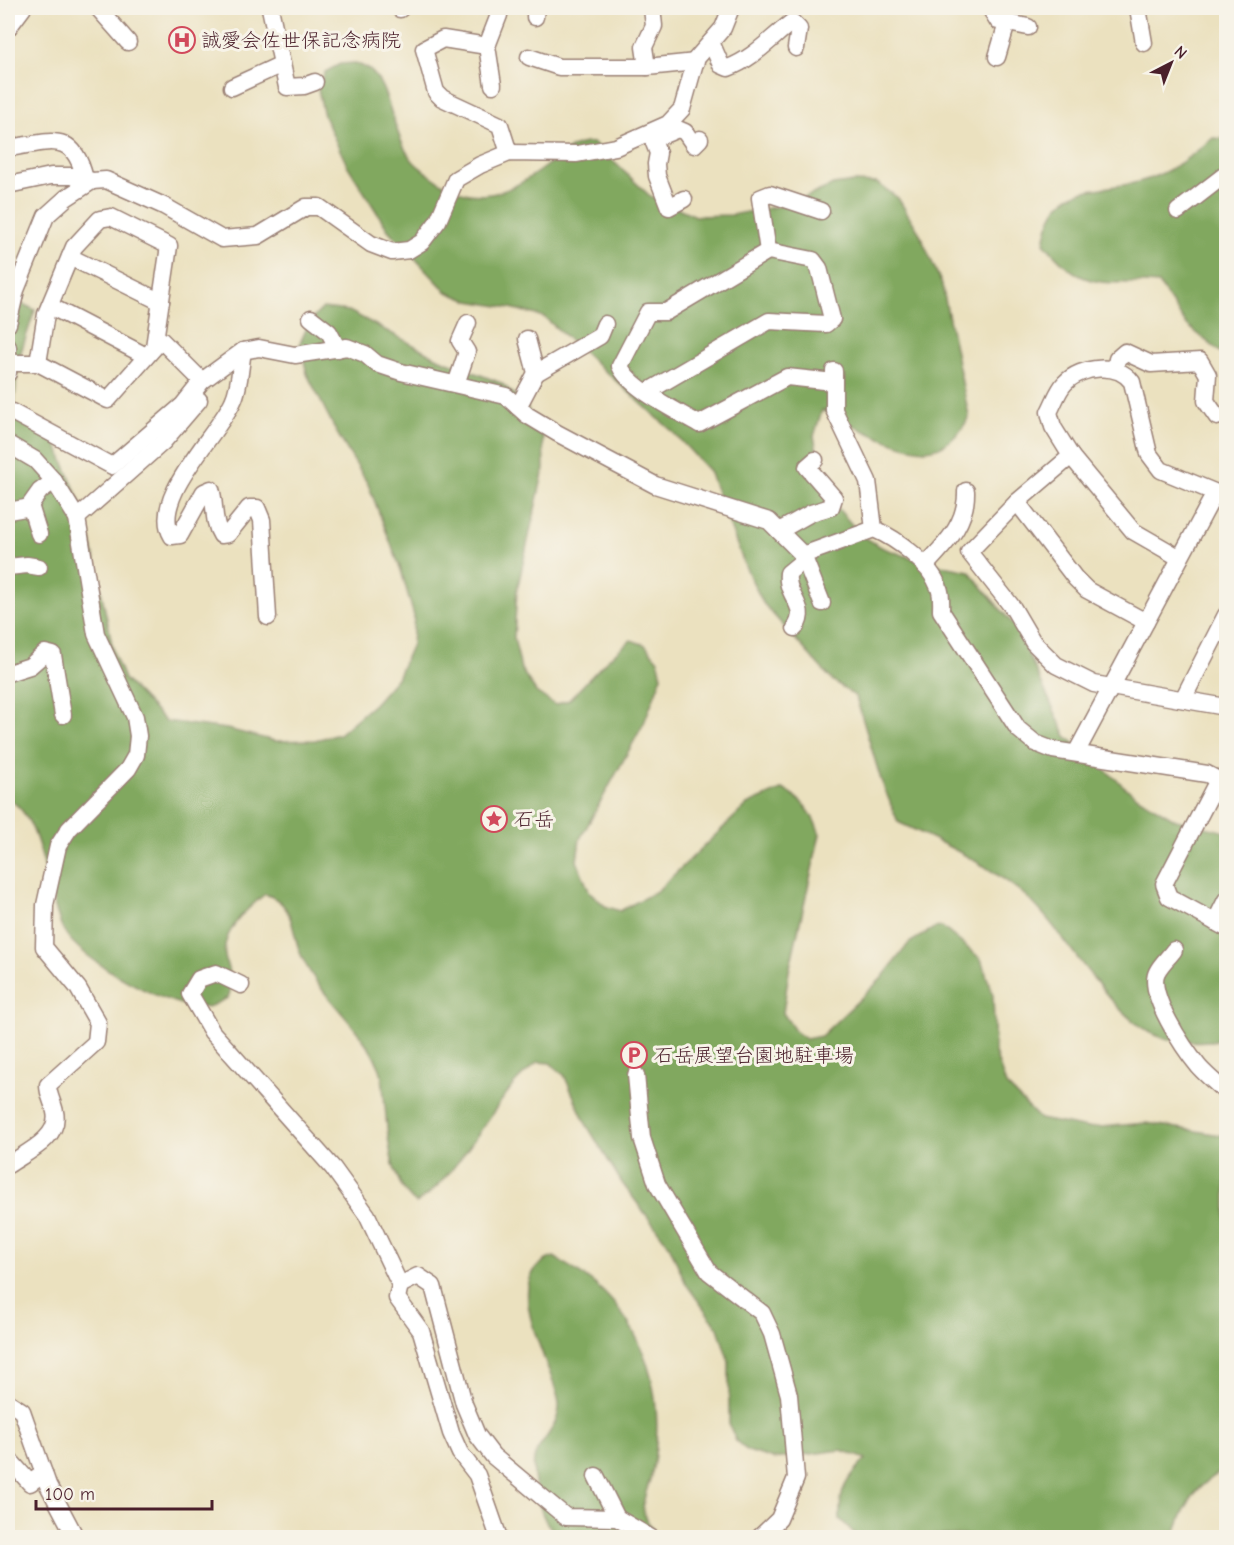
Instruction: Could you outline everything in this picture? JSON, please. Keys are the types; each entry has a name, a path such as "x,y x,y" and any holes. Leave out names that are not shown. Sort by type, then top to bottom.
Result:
{"street":[{"path":"8,28 23,8"},
{"path":"98,8 128,42"},
{"path":"270,8 286,87 315,82"},
{"path":"493,85 487,46 499,15 499,8"},
{"path":"647,67 645,47 654,26 652,8"},
{"path":"652,137 682,109 696,62 723,28 731,8"},
{"path":"990,8 998,21 1028,27"},
{"path":"1137,8 1144,43"},
{"path":"711,42 721,65 728,68 761,48 792,22 799,29 796,48"},
{"path":"997,57 1007,23"},
{"path":"487,46 465,36 443,39 424,50 436,92 442,98 500,124 509,153"},
{"path":"529,57 559,67 647,67 696,62"},
{"path":"232,87 282,64"},
{"path":"8,185 51,176 106,180 164,206 222,239 258,236 306,207 319,207 371,244 392,252 409,249 422,242 438,221 456,179 480,165 509,153 577,154 616,147 678,129 685,132 694,145 700,139"},
{"path":"652,137 658,153 657,176 669,207 684,199"},
{"path":"8,148 56,142 68,145 76,152 88,180"},
{"path":"1178,211 1227,174"},
{"path":"8,324 16,290 46,216 88,180"},
{"path":"768,251 760,198 770,194 817,206"},
{"path":"38,363 46,314 74,247 100,219 111,217 169,246 161,302 150,352"},
{"path":"647,392 769,321 826,324 832,319 819,268 813,260 768,251 666,312 648,312 620,366 624,377 647,392 699,424 787,377 834,376 834,410 868,481 874,529"},
{"path":"70,257 161,302"},
{"path":"50,306 150,352"},
{"path":"311,318 329,332 338,349"},
{"path":"456,384 467,352 460,341 468,323"},
{"path":"518,407 536,373 600,336 605,324"},
{"path":"527,339 536,373"},
{"path":"8,363 38,363 108,400 161,340 202,381"},
{"path":"8,347 8,374"},
{"path":"8,410 112,466 183,405 202,381 243,351 259,348 295,355 347,347 365,354 377,364 506,396 518,407 557,433 655,484 755,514 769,521 804,557 822,603"},
{"path":"243,351 234,400 190,465 169,506 166,527 172,536 180,535 204,492 211,489 215,500 215,527 220,534 228,534 249,508 257,508 262,520 268,617"},
{"path":"1115,369 1117,359 1125,352 1151,364 1200,361 1208,375 1206,401 1217,417"},
{"path":"77,518 163,442 185,419 222,368"},
{"path":"1077,753 1180,558 1221,495 1161,470 1149,454 1132,382 1125,372 1115,369 1074,375 1063,384 1049,412 1053,427 1071,456 1133,531 1180,558"},
{"path":"8,444 35,460 54,481 77,518 96,634 135,717 138,736 136,755 128,769 69,829 58,846 45,905 44,947 78,988 98,1023 96,1042 48,1085 56,1114 54,1130 43,1141 8,1165"},
{"path":"1071,456 1017,502 969,552 1013,608 1033,642 1056,665 1094,684 1227,707"},
{"path":"779,531 811,513 831,507 834,498 807,467"},
{"path":"39,534 31,507 40,491 54,481"},
{"path":"925,566 954,535 966,504 966,490"},
{"path":"1017,502 1075,578 1088,590 1146,622"},
{"path":"8,511 31,507"},
{"path":"795,628 801,616 800,609 787,583 788,573 804,557 874,529 888,535 931,572 940,590 941,611 1018,729 1035,743 1053,750 1207,774 1222,782 1164,884 1168,897 1221,925 1227,900"},
{"path":"8,567 27,565 39,567"},
{"path":"1183,699 1227,615"},
{"path":"8,673 30,666 45,653 53,655 63,715"},
{"path":"1174,950 1156,972 1158,998 1183,1044 1200,1068 1227,1092"},
{"path":"241,985 216,973 199,979 190,994 212,1032 333,1168 360,1205 400,1285 397,1298 421,1331 451,1433 460,1453 477,1475 499,1538"},
{"path":"636,1075 642,1138 657,1184 709,1272 762,1313 772,1334 789,1395 796,1478 779,1519 759,1538"},
{"path":"400,1285 418,1275 433,1286 464,1404 477,1435 494,1456 566,1517 617,1518 651,1538"},
{"path":"8,1402 22,1411 48,1485 76,1538"},
{"path":"8,1458 30,1483 45,1473"},
{"path":"596,1476 617,1518"}],"green space":[{"path":"355,63 371,71 378,80 409,156 435,179 468,194 484,195 515,186 570,148 594,143 650,196 696,216 731,215 790,204 833,185 854,182 877,183 898,198 919,232 942,285 969,416 962,429 951,440 938,448 923,450 885,440 822,410 814,436 825,494 862,536 883,548 923,562 969,571 1016,628 1066,736 1133,794 1176,820 1226,832 1226,1041 1174,1040 1147,1030 1127,1016 1108,997 1038,908 1021,892 977,862 898,822 881,780 856,697 832,680 763,603 745,566 709,471 671,430 544,317 511,308 469,301 447,292 388,230 347,165 324,116 318,89 325,72 340,64"},
{"path":"1213,138 1226,139 1226,357 1186,324 1159,284 1108,283 1083,278 1072,271 1044,243 1049,222 1057,208 1066,199 1078,193 1138,182 1159,175 1187,158"},
{"path":"8,297 35,310 18,361 14,410 55,441 86,517 114,654 124,679 165,721 227,729 275,741 315,740 339,734 374,704 397,678 412,644 414,616 401,570 368,484 338,435 307,374 300,343 310,321 323,308 349,311 440,359 501,383 525,404 543,436 544,469 517,590 514,638 521,669 536,692 555,705 569,700 607,660 631,640 645,645 658,660 662,676 644,723 580,839 577,861 589,891 605,906 620,911 657,891 747,805 783,789 797,798 806,808 814,819 820,834 789,971 783,1013 795,1031 806,1039 821,1036 881,979 909,943 934,928 942,927 981,959 993,995 995,1053 1006,1085 1040,1119 1088,1128 1147,1123 1226,1136 1226,1470 1208,1481 1193,1496 1178,1524 1175,1535 1178,1537 856,1535 840,1519 841,1500 849,1479 866,1459 841,1450 773,1459 748,1451 736,1441 729,1424 729,1362 718,1328 686,1284 669,1245 622,1183 586,1124 564,1075 550,1063 538,1062 517,1081 455,1166 429,1194 416,1203 406,1193 394,1168 388,1139 380,1069 363,1039 310,972 298,948 291,920 283,905 265,894 244,913 231,929 225,947 231,981 228,998 207,1007 192,1006 151,993 108,970 74,943 64,931 58,917 43,859 29,822 20,808 8,799"},
{"path":"554,1257 591,1281 614,1303 628,1322 648,1366 656,1413 656,1438 652,1474 643,1508 650,1526 659,1537 559,1537 544,1517 536,1488 534,1459 557,1418 559,1404 528,1303 529,1283 537,1268"}],"place":[{"name":"誠愛会佐世保記念病院","path":"182,40"},
{"name":"石岳","path":"494,819"},
{"name":"石岳展望台園地駐車場","path":"634,1055"}]}
